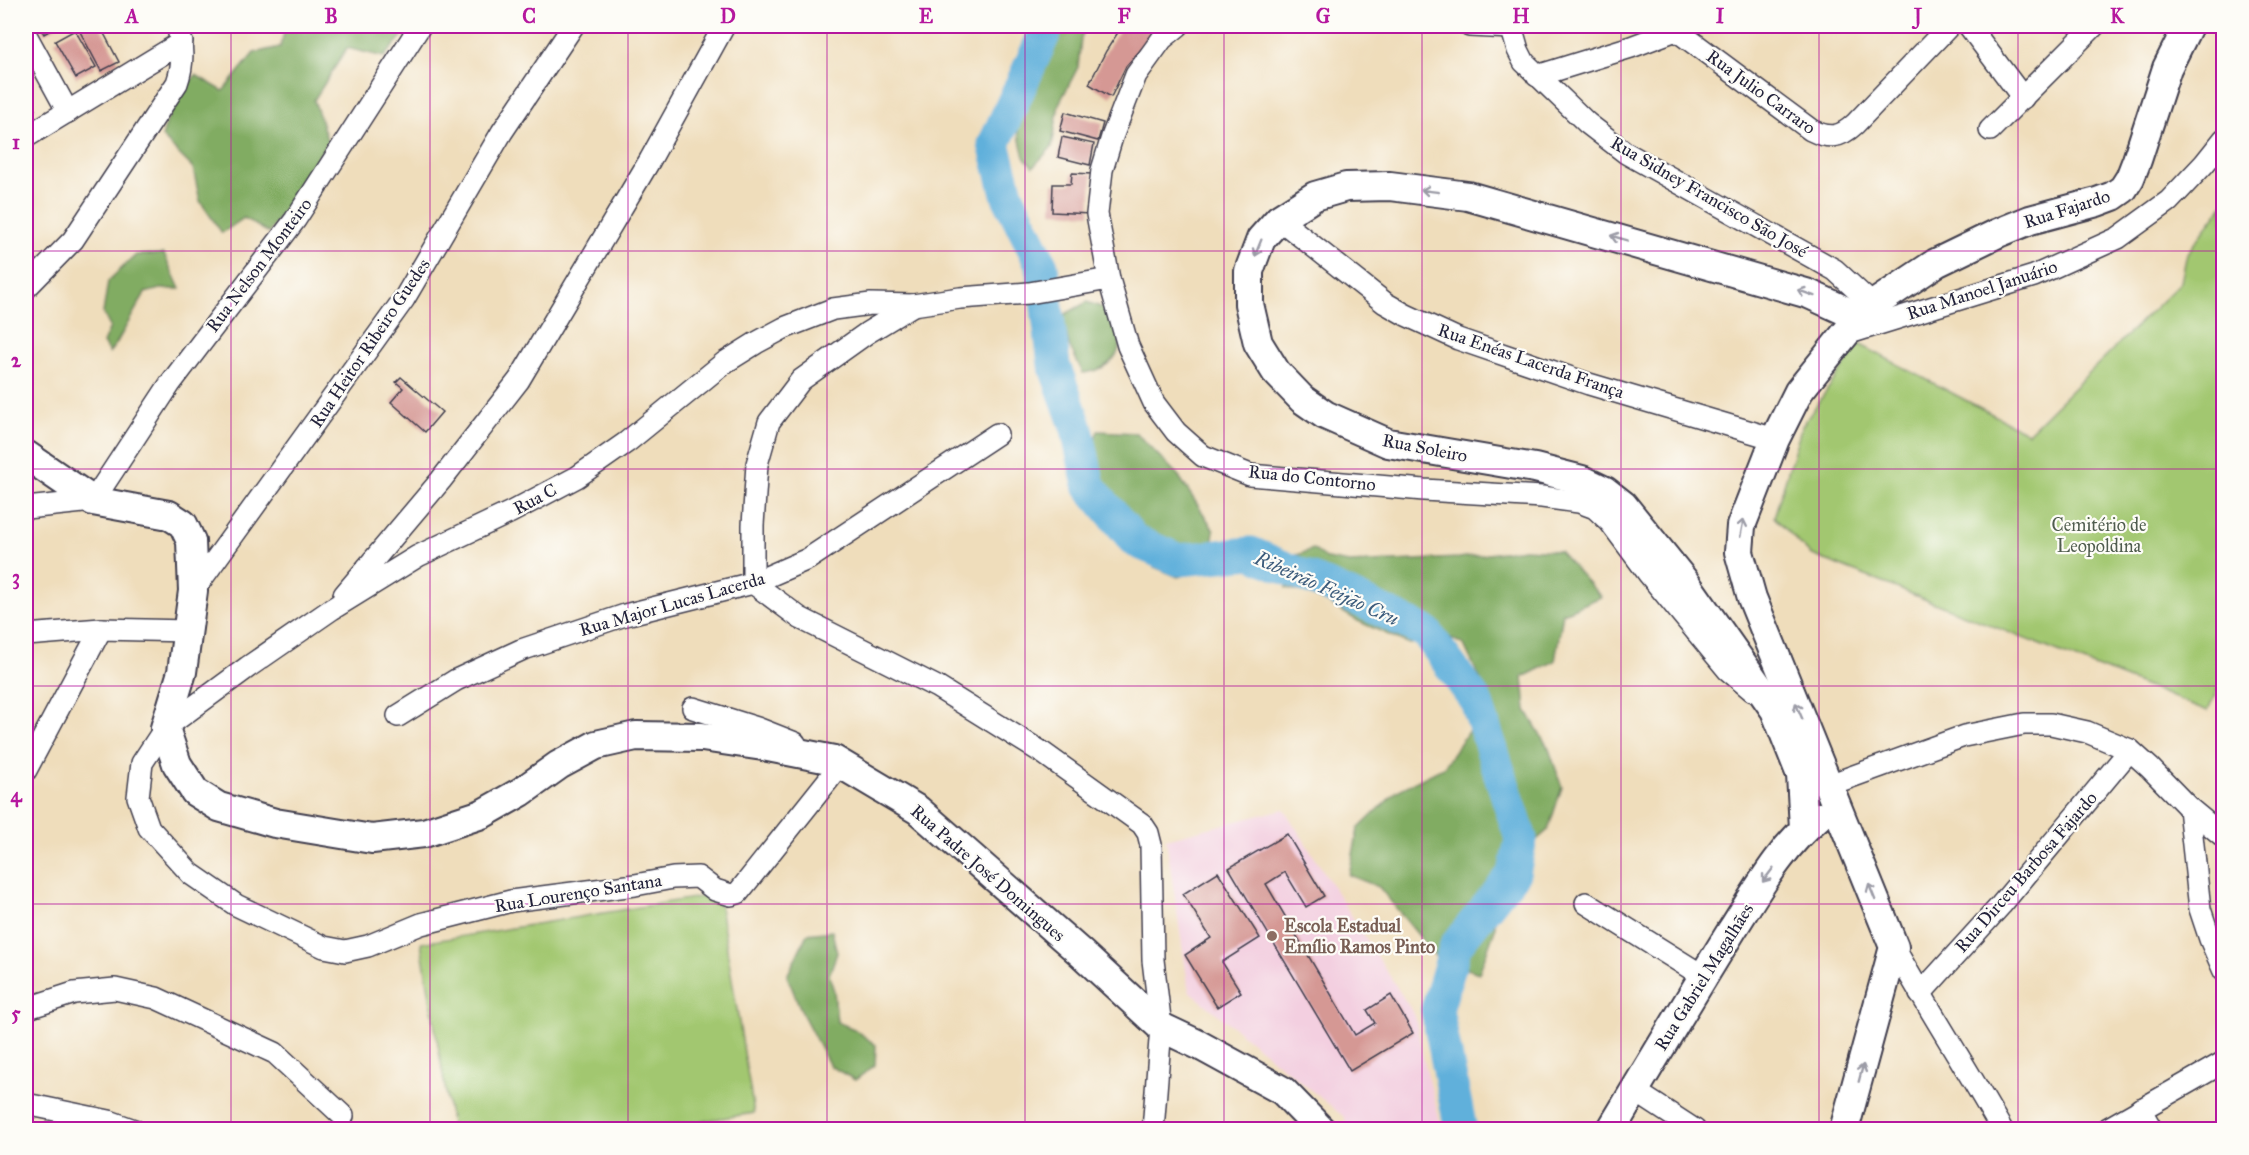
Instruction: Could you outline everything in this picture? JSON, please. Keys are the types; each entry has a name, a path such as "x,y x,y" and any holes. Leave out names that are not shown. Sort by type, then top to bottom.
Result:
{"street":[{"name":"Rua Nelson Monteiro","path":"93,501 170,384 295,220 420,26"},
{"name":"Rua Heitor Ribeiro Guedes","path":"193,591 404,299 502,132 573,26"},
{"path":"332,609 441,480 519,380 650,160 724,26"},
{"name":"Rua do Contorno","path":"1178,26 1162,39 1136,75 1112,136 1102,170 1097,214 1109,279 1128,346 1154,403 1176,432 1203,456 1250,475 1424,490 1542,497 1579,502 1595,508 1610,522 1648,573 1728,670 1775,710"},
{"path":"1469,26 1511,27"},
{"name":"Rua Julio Carraro","path":"1678,27 1811,130 1823,136 1832,137 1845,134 1949,26"},
{"path":"1969,26 2023,98"},
{"path":"1990,130 2094,26"},
{"name":"Rua Fajardo","path":"1894,946 1752,598 1739,552 1741,526 1775,439 1799,391 1858,319 1936,263 1998,232 2030,220 2097,202 2113,196 2122,189 2130,178 2137,160 2167,68 2188,26"},
{"name":"Rua Sidney Francisco São José","path":"1511,27 1524,62 1587,123 1626,153 1835,270 1858,319"},
{"path":"1537,76 1631,47 1678,27"},
{"path":"26,34 68,112"},
{"path":"26,137 68,112 180,34 183,66 177,83 73,240 26,288"},
{"name":"Rua Manoel Januário","path":"1858,319 2034,276 2118,238 2169,201 2204,165 2223,139"},
{"name":"Rua Soleiro","path":"1804,828 1801,775 1775,710 1685,582 1623,506 1605,491 1582,480 1535,468 1388,443 1333,419 1302,399 1276,372 1258,343 1249,304 1249,271 1262,238 1279,219 1316,196 1346,187 1390,186 1468,196 1798,291 1858,319"},
{"name":"Rua Enéas Lacerda França","path":"1279,219 1385,303 1458,339 1589,384 1775,439"},
{"path":"1109,279 1029,293 960,298 913,305 867,333 801,380 769,422 757,464 753,525 753,583 800,618 937,687 1043,753 1142,824 1148,833 1151,845 1153,960 1161,1027 1153,1130"},
{"name":"Rua C","path":"165,728 332,609 418,556 511,512 576,477 627,442 724,363 784,328 833,309 871,304 913,305"},
{"name":"Rua Major Lucas Lacerda","path":"398,716 456,680 521,650 625,615 753,583 808,559 997,434"},
{"path":"26,455 93,501"},
{"path":"26,508 93,501 169,515 183,524 191,541 193,591 182,672 165,728"},
{"path":"26,635 101,628 188,631"},
{"path":"26,770 101,628"},
{"path":"693,708 757,728 837,762"},
{"path":"1832,794 1964,736 2024,724 2051,724 2087,732 2130,750 2189,808 2223,837"},
{"name":"Rua Padre José Domingues","path":"165,728 177,764 195,792 219,807 275,823 372,839 424,833 482,814 521,792 559,765 596,746 636,736 702,737 763,746 837,762 918,810 1082,954 1161,1027 1199,1045 1282,1091 1321,1130"},
{"name":"Rua Lourenço Santana","path":"165,728 142,763 138,797 149,828 191,874 236,905 324,947 345,951 368,946 421,924 511,901 673,878 698,877 716,890 732,896 738,893 837,762"},
{"name":"Rua Dirceu Barbosa Fajardo","path":"1920,994 2001,904 2130,750"},
{"name":"Rua Gabriel Magalhães","path":"1611,1130 1764,879 1832,794"},
{"path":"2189,808 2200,909 2223,971"},
{"path":"1586,903 1703,976"},
{"path":"1894,946 1920,994 1944,1030 2002,1130"},
{"path":"1844,1130 1894,946"},
{"path":"26,1011 28,1008 74,993 116,989 156,998 275,1053 343,1116"},
{"path":"2105,1130 2223,1062"},
{"path":"1635,1091 1695,1130"},
{"path":"26,1104 109,1120 134,1130"},
{"path":"2140,1109 2152,1130"}],"shaded area":[{"name":"Escola Estadual Emílio Ramos Pinto","path":"1284,809 1415,1016 1421,1049 1442,1129 1348,1129 1344,1117 1189,991 1166,839"}],"green space":[{"path":"286,26 405,26 403,35 384,57 347,48 314,100 328,142 269,233 244,218 222,233 200,201 193,168 162,137 178,97 196,75 223,91 254,53 280,47"},
{"path":"1058,26 1086,26 1081,38 1078,67 1059,104 1052,147 1033,167 1024,157 1015,119 1035,71"},
{"name":"Cemitério de Leopoldina","path":"2223,205 2224,675 2208,711 1810,554 1774,517 1802,426 1859,344 2028,433 2181,282 2187,253"},
{"path":"164,254 180,289 160,289 145,293 109,353 103,343 110,327 103,313 108,281 136,255"},
{"path":"1087,302 1112,311 1120,340 1117,353 1108,364 1083,373 1069,345 1062,316"},
{"path":"1098,431 1136,433 1178,475 1214,530 1210,567 1178,577 1154,567 1135,528 1113,498 1099,473 1090,450"},
{"path":"1313,549 1327,559 1349,563 1459,558 1524,549 1559,551 1601,597 1563,613 1555,661 1523,677 1526,710 1549,749 1562,787 1548,830 1493,878 1495,929 1479,973 1437,958 1379,887 1349,875 1358,829 1397,791 1443,768 1490,700 1464,645 1451,638 1409,644 1358,621 1315,595 1286,588 1289,558"},
{"path":"718,894 754,1113 651,1129 452,1129 421,943"},
{"path":"832,931 837,953 829,975 834,991 837,1022 854,1029 876,1045 875,1065 855,1080 830,1066 803,1015 787,976 807,934"}],"building":[{"path":"39,26 58,26 44,34"},
{"path":"77,26 100,26 119,62 101,71"},
{"path":"1122,26 1162,26 1126,66 1111,97 1089,84"},
{"path":"75,30 96,67 76,78 55,41"},
{"path":"26,91 35,109 26,114"},
{"path":"1065,112 1103,123 1098,141 1060,131"},
{"path":"1062,137 1094,144 1090,165 1058,157"},
{"path":"1072,173 1092,174 1090,214 1052,212 1053,184 1071,184"},
{"path":"401,377 442,412 425,432 391,402 403,388 396,382"},
{"path":"1287,834 1324,896 1306,907 1285,872 1266,884 1355,1035 1375,1023 1367,1010 1391,995 1413,1033 1350,1071 1229,868"},
{"path":"1218,872 1260,938 1222,962 1241,992 1217,1007 1185,955 1211,938 1183,894"}],"waterway":[{"name":"Ribeirão Feijão Cru","path":"1048,26 994,144 1008,197 1042,266 1054,365 1077,429 1089,486 1135,541 1179,560 1251,553 1344,593 1426,632 1476,701 1521,839 1514,873 1456,945 1437,1010 1461,1130"}],"place":[{"name":"Escola Estadual Emílio Ramos Pinto","path":"1272,936"}]}
